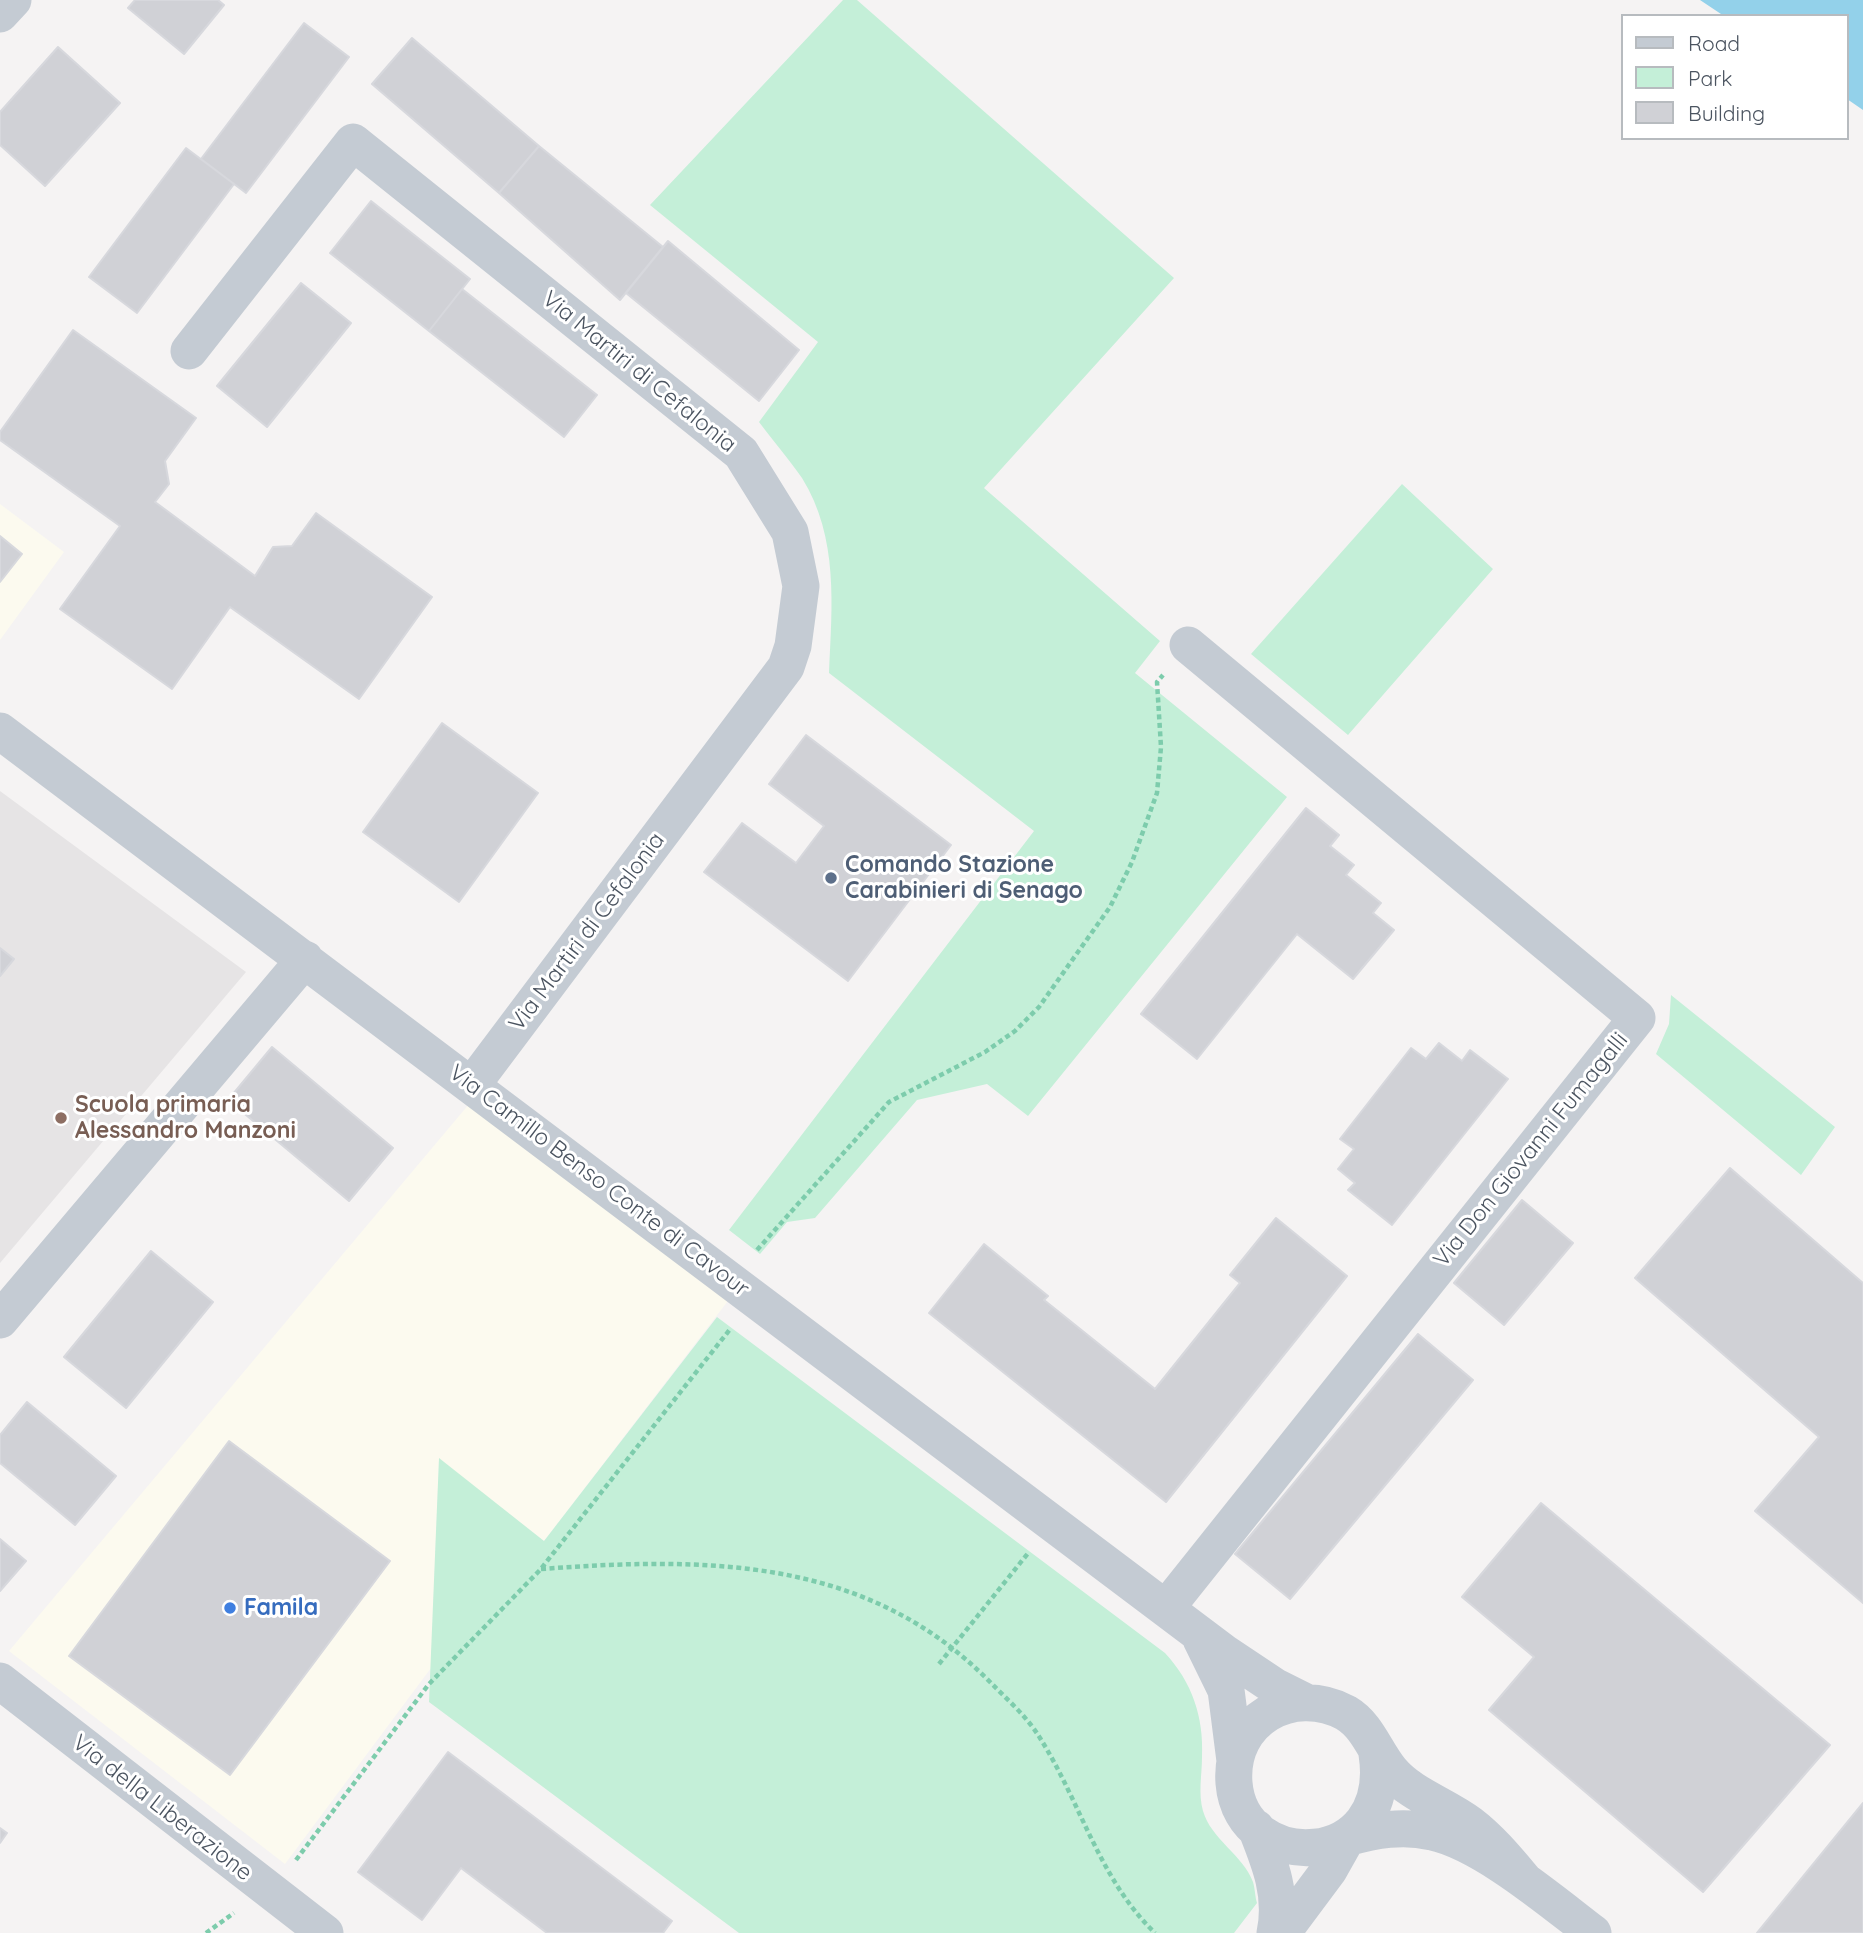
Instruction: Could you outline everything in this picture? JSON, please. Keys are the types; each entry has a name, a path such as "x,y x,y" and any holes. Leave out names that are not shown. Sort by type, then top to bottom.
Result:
{"street":[{"path":"0,14 13,0"},
{"name":"Via Martiri di Cefalonia","path":"189,351 353,142 741,453 790,532 801,586 793,646 786,667 472,1086"},
{"name":"Via Don Giovanni Fumagalli","path":"1167,1607 1637,1018 1188,645"},
{"name":"Via Camillo Benso Conte di Cavour","path":"0,731 1197,1632 1274,1686 1304,1701"},
{"path":"0,1320 305,959"},
{"name":"Via Camillo Benso Conte di Cavour","path":"1197,1632 1226,1690 1235,1760"},
{"name":"Via della Liberazione","path":"0,1681 325,1933"},
{"path":"1275,1933 1279,1905 1276,1885 1256,1828 1242,1808 1234,1785 1235,1760 1243,1738 1259,1719 1280,1706 1304,1701 1328,1704 1349,1715 1367,1732 1377,1754 1381,1777 1377,1801 1364,1822 1346,1838 1329,1870 1282,1933"},
{"path":"1377,1754 1404,1784 1477,1830 1525,1881"},
{"path":"1256,1828 1276,1842 1300,1849 1324,1847 1378,1829 1434,1832 1462,1843 1525,1881 1593,1933"}],"path":[{"path":"722,1274 757,1250 889,1102 985,1052 1015,1031 1039,1007 1110,907 1132,862 1157,793 1161,747 1157,682 1188,645"},
{"path":"266,1889 287,1872 429,1684 540,1570 755,1298"},
{"path":"939,1664 1054,1522"},
{"path":"540,1570 619,1563 786,1572 863,1596 902,1615 952,1647 978,1669 1038,1734 1060,1770 1116,1887 1155,1933"}],"shaded area":[{"path":"0,504 64,552 0,640"},
{"name":"Scuola primaria Alessandro Manzoni","path":"0,791 246,972 0,1263"},
{"path":"475,1097 734,1293 544,1541 439,1459 431,1668 285,1864 9,1651"}],"green space":[{"path":"843,0 857,0 1174,278 984,488 1160,641 1135,673 1287,797 1028,1116 987,1084 917,1100 815,1218 787,1222 760,1254 729,1230 1034,831 829,673 832,598 828,548 822,524 802,478 759,422 818,342 650,205"},
{"path":"1402,484 1493,569 1348,735 1251,654"},
{"path":"1671,995 1835,1127 1801,1175 1656,1054 1669,1024"},
{"path":"717,1317 1165,1653 1189,1688 1198,1714 1202,1742 1200,1791 1203,1811 1213,1830 1242,1863 1254,1884 1257,1903 1234,1933 739,1933 429,1702 439,1458 544,1541"}],"water":[{"path":"1700,0 1863,0 1863,110 1849,100 1849,14 1721,14"}],"building":[{"path":"135,0 218,0 224,5 184,54 128,8"},
{"path":"304,23 349,57 246,193 201,159"},
{"path":"412,38 539,146 499,193 372,84"},
{"path":"58,47 120,103 45,186 0,145 0,112"},
{"path":"539,146 663,247 620,300 499,193"},
{"path":"186,148 234,184 137,313 89,277"},
{"path":"371,201 470,279 429,331 330,253"},
{"path":"668,241 799,350 759,401 626,293"},
{"path":"301,283 351,323 267,427 217,386"},
{"path":"462,289 597,395 564,437 429,331"},
{"path":"73,330 196,418 165,461 169,484 155,502 255,576 273,547 292,546 316,513 432,597 359,699 230,607 172,689 60,609 120,526 0,440 0,432"},
{"path":"0,536 22,554 0,582"},
{"path":"442,723 538,793 459,902 363,832"},
{"path":"806,735 951,845 848,981 704,872 742,823 796,863 824,826 769,784"},
{"path":"1306,808 1339,835 1330,846 1354,865 1346,875 1381,903 1373,913 1394,930 1353,979 1297,934 1197,1059 1141,1014"},
{"path":"0,948 14,959 0,976"},
{"path":"1439,1043 1462,1061 1470,1050 1508,1079 1392,1225 1348,1190 1355,1183 1338,1169 1354,1149 1340,1139 1411,1048 1426,1059"},
{"path":"272,1047 393,1148 349,1201 228,1100"},
{"path":"1730,1168 1863,1283 1863,1603 1755,1511 1819,1437 1635,1278"},
{"path":"1522,1200 1573,1243 1504,1325 1454,1283"},
{"path":"1276,1218 1347,1276 1166,1502 929,1313 984,1244 1048,1296 1044,1300 1155,1389 1240,1283 1230,1275"},
{"path":"151,1251 213,1302 126,1408 64,1357"},
{"path":"1418,1334 1473,1380 1290,1599 1235,1554"},
{"path":"27,1402 116,1476 75,1525 0,1463 0,1435"},
{"name":"Famila","path":"229,1441 390,1561 230,1775 69,1656"},
{"path":"1541,1503 1830,1745 1703,1892 1489,1710 1534,1657 1462,1597"},
{"path":"0,1539 26,1561 0,1591"},
{"path":"448,1752 672,1921 663,1933 547,1933 461,1868 422,1920 358,1872"},
{"path":"1863,1803 1863,1933 1757,1933"},
{"path":"0,1828 7,1833 0,1843"}],"place":[{"name":"Comando Stazione Carabinieri di Senago","path":"831,878"},
{"name":"Scuola primaria Alessandro Manzoni","path":"61,1118"},
{"name":"Famila","path":"230,1608"}]}
